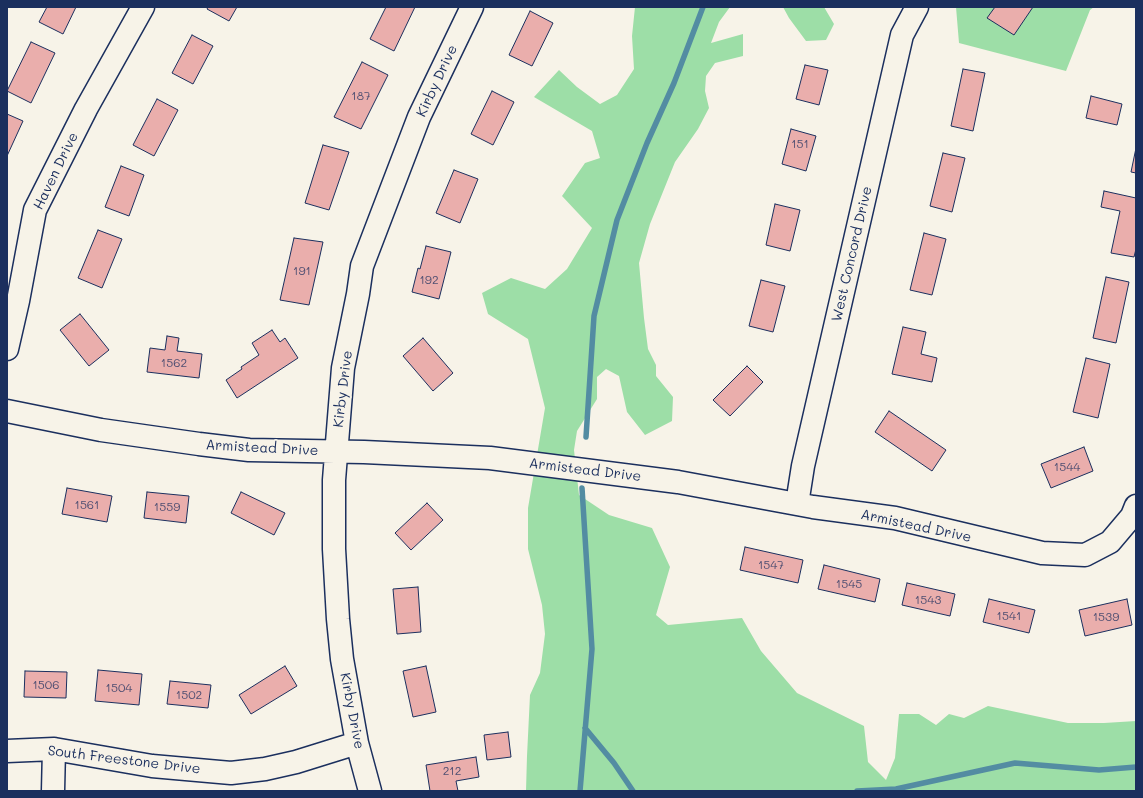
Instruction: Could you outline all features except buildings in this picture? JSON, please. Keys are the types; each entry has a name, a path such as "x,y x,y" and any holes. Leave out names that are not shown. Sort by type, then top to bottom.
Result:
{"street":[{"name":"Haven Drive","path":"7,349 36,210 86,109 143,7"},
{"name":"Kirby Drive","path":"370,791 357,743 342,659 338,620 334,549 334,480 343,368 362,266 419,117 472,7"},
{"name":"West Concord Drive","path":"797,504 803,466 902,35 917,7"},
{"name":"Armistead Drive","path":"7,411 101,430 249,450 336,451 490,458 678,482 817,508 895,518 1042,553 1085,555 1110,542 1132,516 1136,506"},
{"name":"South Freestone Drive","path":"7,751 54,749 152,766 231,773 265,769 296,762 357,743"},
{"path":"53,791 54,749"}],"green space":[{"path":"635,7 730,7 719,22 711,43 743,34 743,56 715,63 706,76 705,91 709,108 698,129 675,162 650,224 639,263 648,349 656,365 656,376 673,397 672,421 645,435 627,412 619,376 606,369 597,377 597,399 577,431 574,450 579,495 609,515 652,528 670,567 656,615 668,625 742,618 761,651 797,693 864,726 868,762 886,780 895,758 899,714 919,714 936,725 949,714 964,718 988,706 1068,723 1136,721 1136,791 526,791 530,695 540,673 545,634 542,605 528,549 528,508 545,408 528,339 488,314 482,293 511,278 545,289 567,269 592,228 562,196 585,163 600,158 592,131 534,97 559,70 577,87 600,104 617,95 634,69 632,36"},
{"path":"783,7 824,7 834,24 826,40 806,41"},
{"path":"956,7 1094,7 1090,10 1066,71 959,43"}],"waterway":[{"path":"586,437 594,316 617,220 647,143 674,83 703,7"},
{"path":"580,791 592,649 582,488"},
{"path":"585,728 614,763 633,791"},
{"path":"857,791 896,789 1015,763 1099,770 1136,767"}]}
